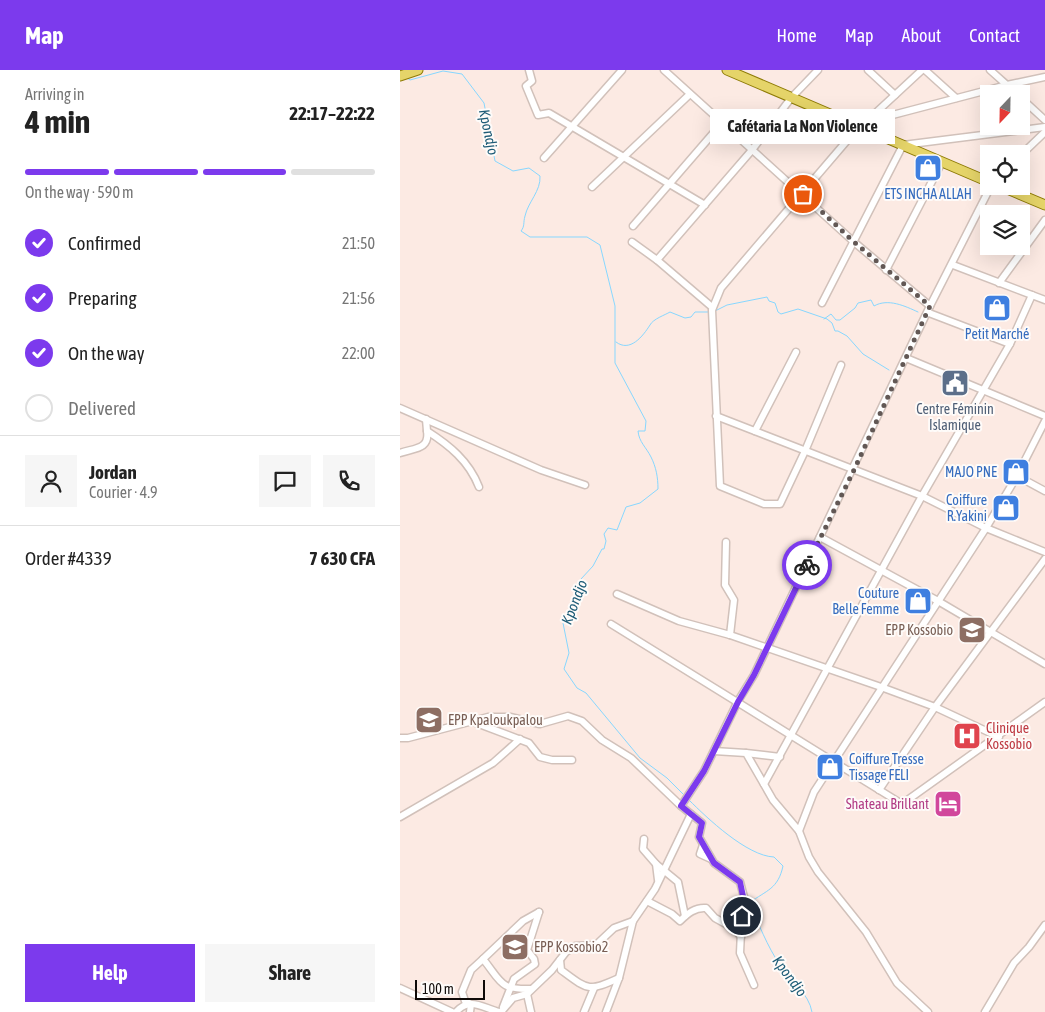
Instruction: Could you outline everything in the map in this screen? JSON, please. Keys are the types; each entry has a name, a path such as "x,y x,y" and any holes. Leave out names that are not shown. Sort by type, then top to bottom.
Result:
{"main road":[{"path":"400,76 418,70"},
{"path":"727,70 791,98 864,124 903,145 980,178"},
{"path":"1021,195 1045,205"}],"street":[{"path":"529,70 532,81 526,86 538,115 549,113 705,205"},
{"path":"544,158 573,128 622,70"},
{"path":"664,70 930,310 1010,344"},
{"path":"657,260 752,150 791,98 818,70"},
{"path":"868,70 895,95"},
{"path":"841,366 780,504 764,504 720,486 712,309 720,288 864,124 923,70 956,98"},
{"path":"990,70 1007,85 1045,78"},
{"path":"864,124 980,92"},
{"path":"592,187 690,94"},
{"path":"1030,106 1045,120"},
{"path":"634,226 722,123"},
{"path":"822,304 903,145 1045,127"},
{"path":"1030,146 1045,132"},
{"path":"886,270 942,162"},
{"path":"682,805 714,751 767,648 987,195"},
{"path":"999,283 1045,220"},
{"path":"632,242 657,260 712,309"},
{"path":"953,265 1045,299"},
{"path":"764,784 922,496 1010,344 1032,295"},
{"path":"755,431 796,352"},
{"path":"906,358 1045,416"},
{"path":"400,408 541,470 585,485"},
{"path":"716,416 922,496 986,528 1045,552"},
{"path":"400,454 422,447 426,443 426,419"},
{"path":"799,831 814,792 881,686 986,528 1017,476 1045,421"},
{"path":"427,431 457,452 472,472 479,487"},
{"path":"1017,476 1045,491"},
{"path":"820,537 938,601 1045,664"},
{"path":"726,542 725,585 734,600 730,635"},
{"path":"879,790 935,707 1045,559"},
{"path":"617,594 679,621 730,635 881,686 935,707 999,737"},
{"path":"611,624 902,804 999,737 1045,702"},
{"path":"400,738 408,738 488,716 510,717 540,724 568,716 582,721 602,740 631,758 702,823 699,837 712,859 740,882 744,901 740,953 754,985"},
{"path":"470,721 529,743 540,757 552,760 572,760"},
{"path":"400,817 493,763 520,739"},
{"path":"714,751 780,757"},
{"path":"746,754 773,800 799,831 809,857 818,872 866,932 897,983 928,1012"},
{"path":"606,1012 619,978 633,921 658,881 691,814"},
{"path":"644,839 643,850 656,864 678,882 685,916"},
{"path":"656,864 658,881"},
{"path":"647,901 672,914 680,921 699,907 706,908 715,918 735,929 741,937"},
{"path":"471,1004 466,1001 462,992 471,970 523,921 539,912 527,950 534,959 535,964 514,979 500,1012"},
{"path":"500,1012 513,998 529,991 575,946 596,945 614,928 633,921"},
{"path":"985,1012 1014,963 1030,947 1045,925"},
{"path":"483,959 496,978 510,989 529,991"},
{"path":"560,960 561,970 584,987 594,988 619,978"},
{"path":"400,988 452,1012"},
{"path":"584,1012 594,988"},
{"path":"529,991 531,1012"},
{"path":"470,1012 471,1004"},
{"path":"456,1012 461,1007 479,1004 500,1012"}],"waterway":[{"name":"Kpondjo","path":"406,77 410,80 443,71 462,74 484,103 495,161 513,171 529,168 540,176 538,187 524,218 521,231 530,237 587,237 600,245 615,306 615,363 646,421 645,431 638,431 641,441 654,465 658,489 640,503 626,507 617,530 608,528 604,534 606,541 604,549 602,549 593,566 581,579 576,601 568,612 569,621 563,623 569,653 564,669 577,688 586,693 640,758 667,778 684,795"},
{"path":"715,311 727,305 767,297 769,301 775,303 778,312 781,314 798,309 827,319 832,323 835,331 847,336 863,354 889,370"},
{"path":"824,319 831,314 836,320 840,320 855,308 858,303 871,300 874,306 891,303 902,305 918,312"},
{"path":"616,342 626,346 636,342 654,321 670,312 685,318 691,317 695,312 709,312"},
{"name":"Kpondjo","path":"689,800 728,835 752,850 774,857 783,866 775,884 749,903 775,958 803,993 812,1012"}],"way so far":[{"path":"803,194 854,242 930,306 854,470 807,565"}],"place":[{"name":"ETS INCHA ALLAH","path":"928,168"},
{"name":"Cafétaria La Non Violence","path":"803,194"},
{"name":"Petit Marché","path":"997,308"},
{"name":"Centre Féminin Islamique","path":"955,383"},
{"name":"MAJO PNE","path":"1016,472"},
{"name":"Coiffure R.Yakini","path":"1006,508"},
{"name":"Couture Belle Femme","path":"918,601"},
{"name":"EPP Kossobio","path":"972,630"},
{"name":"EPP Kpaloukpalou","path":"429,720"},
{"name":"Clinique Kossobio","path":"967,736"},
{"name":"Coiffure Tresse Tissage FELI","path":"830,767"},
{"name":"Shateau Brillant","path":"948,804"},
{"name":"EPP Kossobio2","path":"515,947"}],"route":[{"path":"742,916 744,893 741,890 740,882 714,863 699,837 702,823 681,806 704,771 738,702 754,675 807,565"}]}
